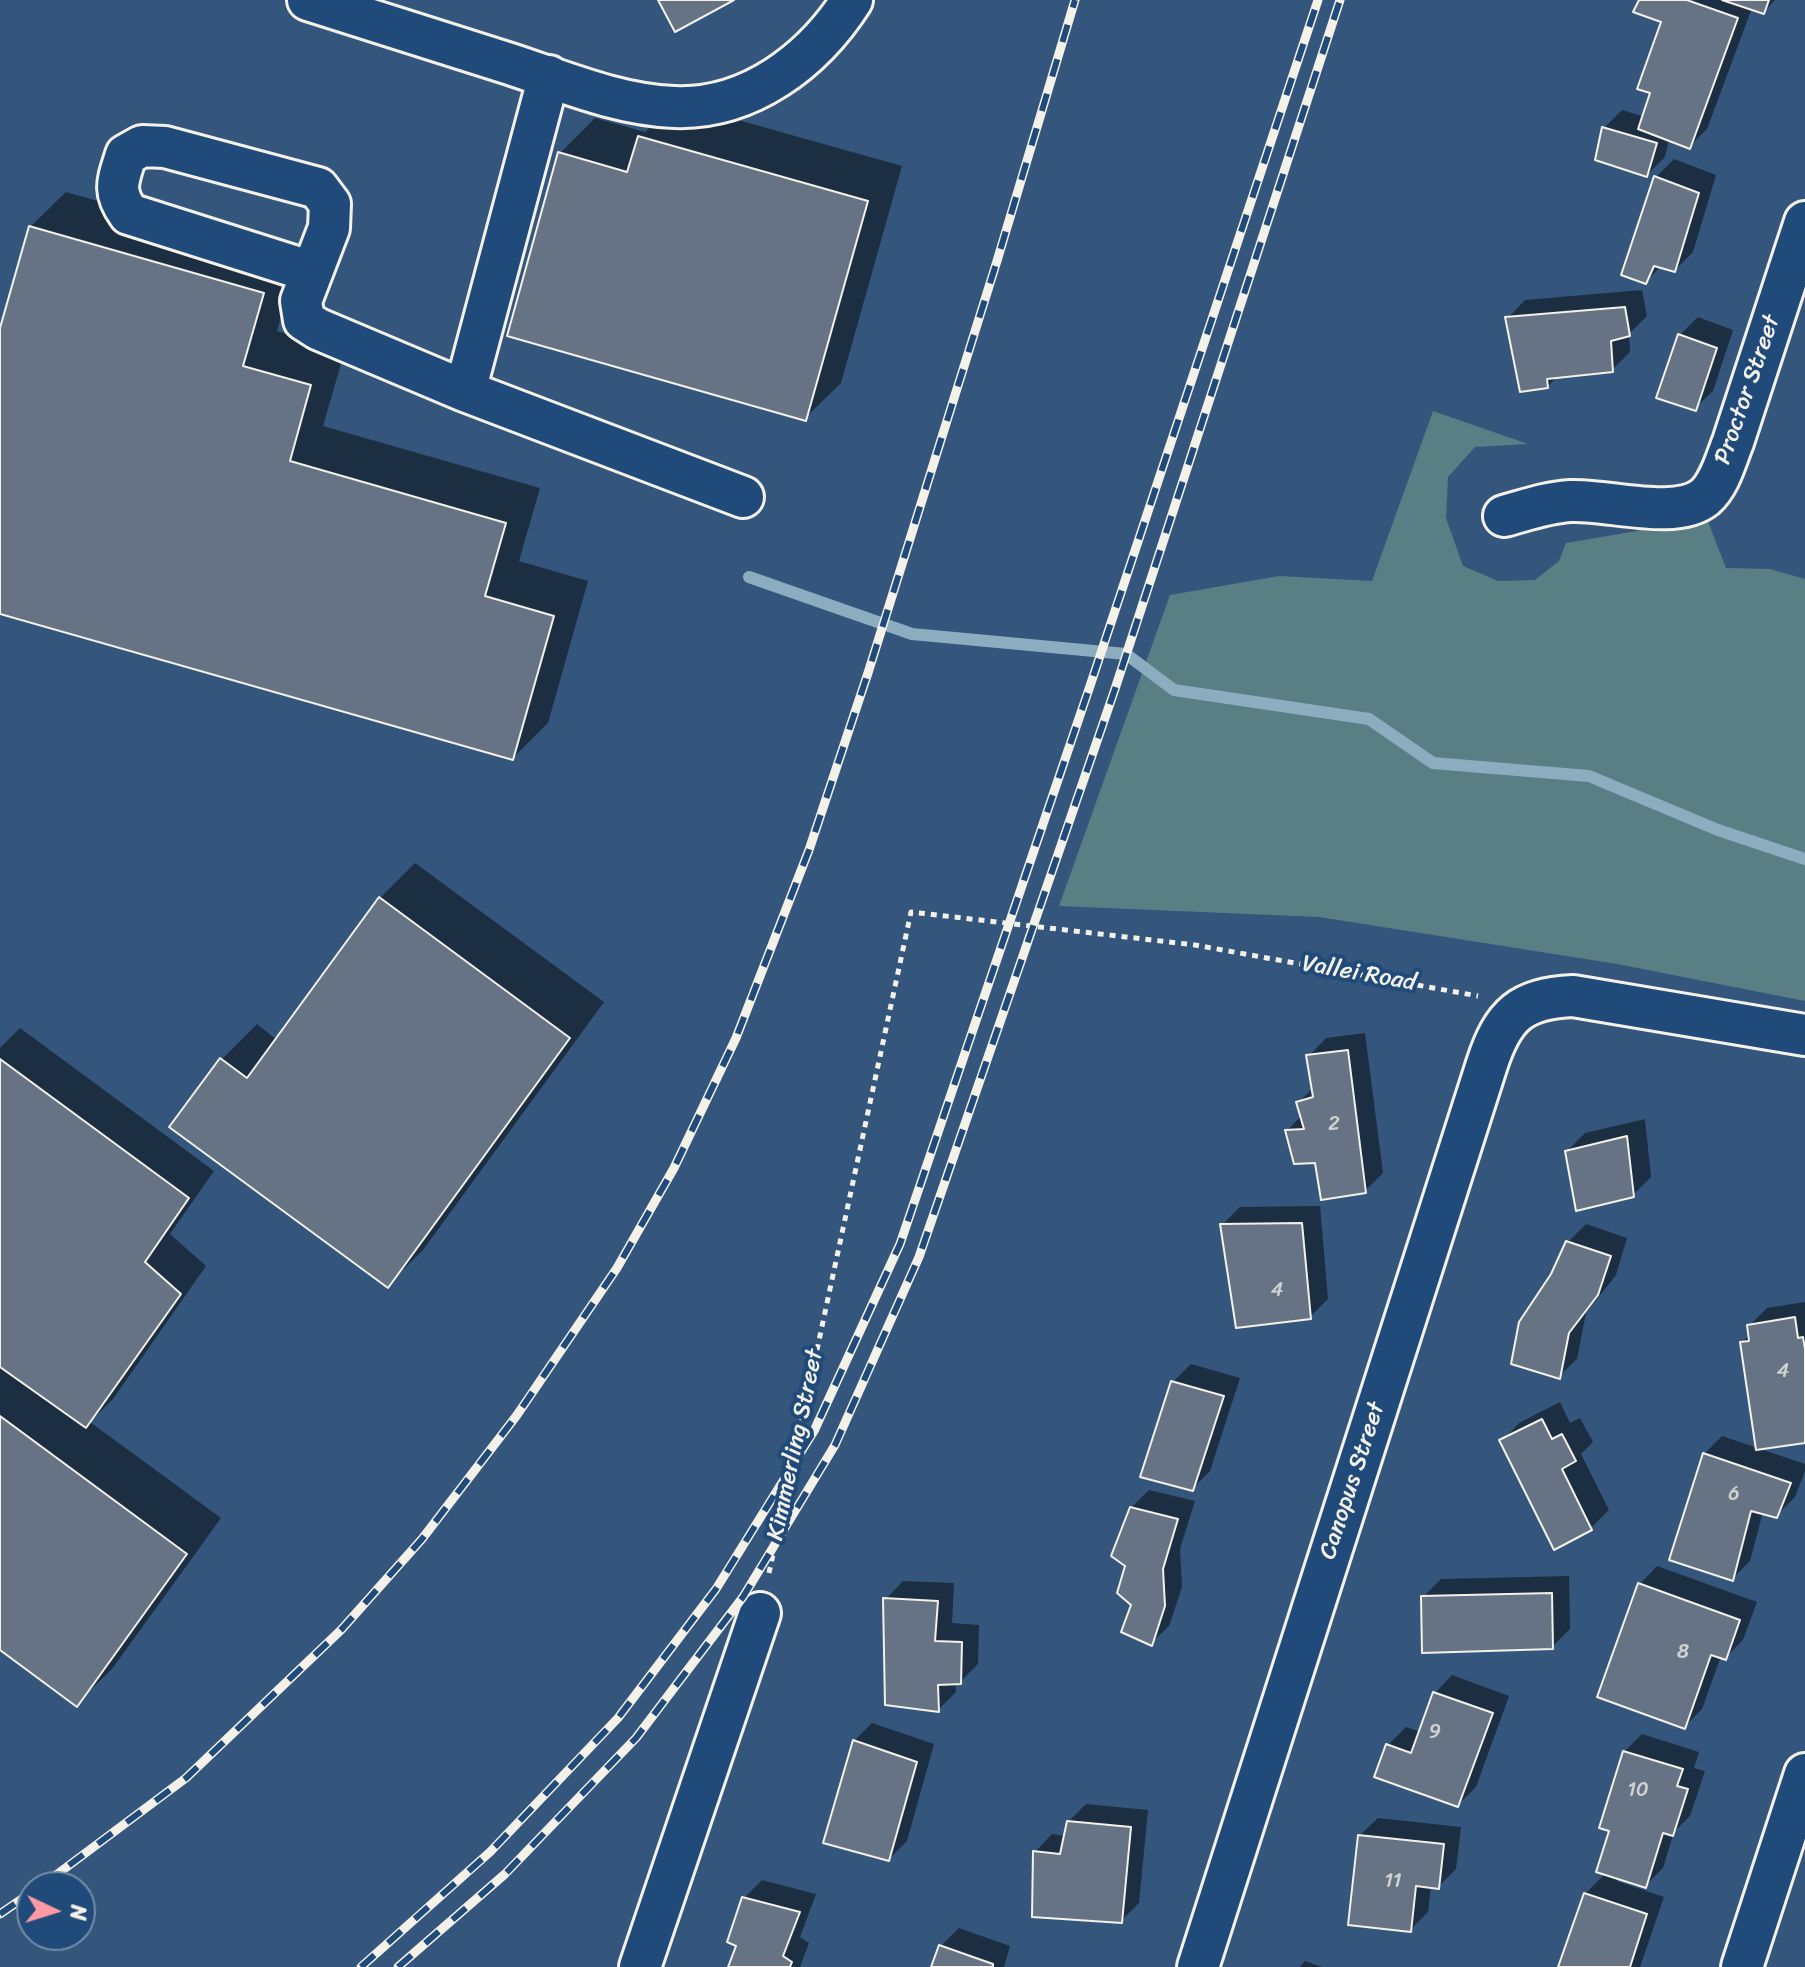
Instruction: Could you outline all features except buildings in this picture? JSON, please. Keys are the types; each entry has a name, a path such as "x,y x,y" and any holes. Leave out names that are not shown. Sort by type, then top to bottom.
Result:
{"street":[{"path":"308,0 641,103 674,107 711,104 747,93 781,76 813,50 840,20 852,0"},
{"path":"465,391 549,76"},
{"path":"312,272 129,214 118,199 117,182 126,155 142,146 165,147 318,188 330,204 329,228 301,301 304,320 318,329 465,391 743,497"},
{"name":"Proctor Street","path":"1504,516 1570,501 1673,508 1694,503 1706,496 1724,467 1805,222"},
{"path":"1525,1005 1551,997 1573,996 1805,1035"},
{"name":"Canopus Street","path":"1198,1967 1490,1052 1507,1019 1525,1005"},
{"path":"640,1967 760,1613"},
{"path":"1742,1967 1805,1774"}],"path":[{"name":"Vallei Road","path":"911,912 1195,945 1525,1005"},
{"name":"Kimmerling Street","path":"760,1613 911,912"}],"green space":[{"path":"1433,411 1528,444 1475,447 1448,477 1446,518 1463,566 1498,581 1535,580 1559,561 1566,543 1707,519 1726,568 1770,569 1805,579 1805,1001 1617,964 1319,917 1059,906 1170,595 1279,576 1372,581"}],"waterway":[{"path":"749,577 912,634 1126,654 1174,690 1369,719 1433,763 1589,776 1718,830 1805,859"}],"railway":[{"path":"61,1871 186,1778 341,1630 422,1539 517,1415 617,1268 674,1168 736,1038 809,850 997,261 1075,0"},
{"path":"361,1967 490,1852 618,1718 716,1589 814,1431 900,1244 1318,0"},
{"path":"398,1967 505,1874 636,1738 743,1597 835,1445 919,1257 1115,689 1340,0"},
{"path":"0,1914 16,1903"}]}
